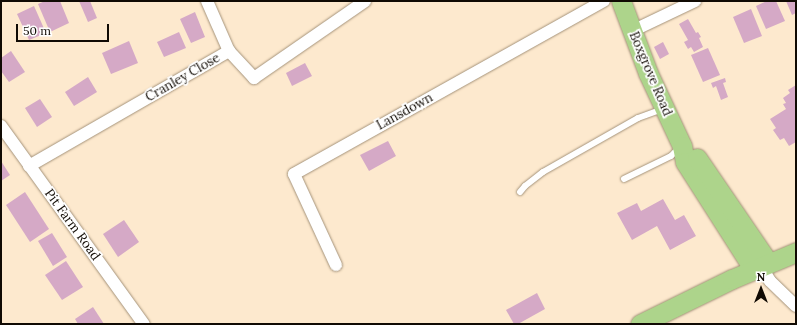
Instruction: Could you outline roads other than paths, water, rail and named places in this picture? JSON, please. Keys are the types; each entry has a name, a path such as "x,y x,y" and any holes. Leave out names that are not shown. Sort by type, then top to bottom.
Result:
{"main road":[{"name":"Boxgrove Road","path":"621,1 648,73 682,146 696,156 761,266"},
{"path":"640,324 761,266 796,252"}],"street":[{"path":"207,1 229,52"},
{"name":"Cranley Close","path":"29,166 229,52 254,78 365,1"},
{"name":"Lansdown","path":"336,265 294,174 604,1"},
{"path":"632,31 695,1"},
{"name":"Pit Farm Road","path":"1,126 144,324"},
{"path":"761,266 770,281 796,306"}],"lane":[{"path":"520,192 525,186 543,172 638,118 665,108"},
{"path":"624,179 671,156 682,146"}]}
